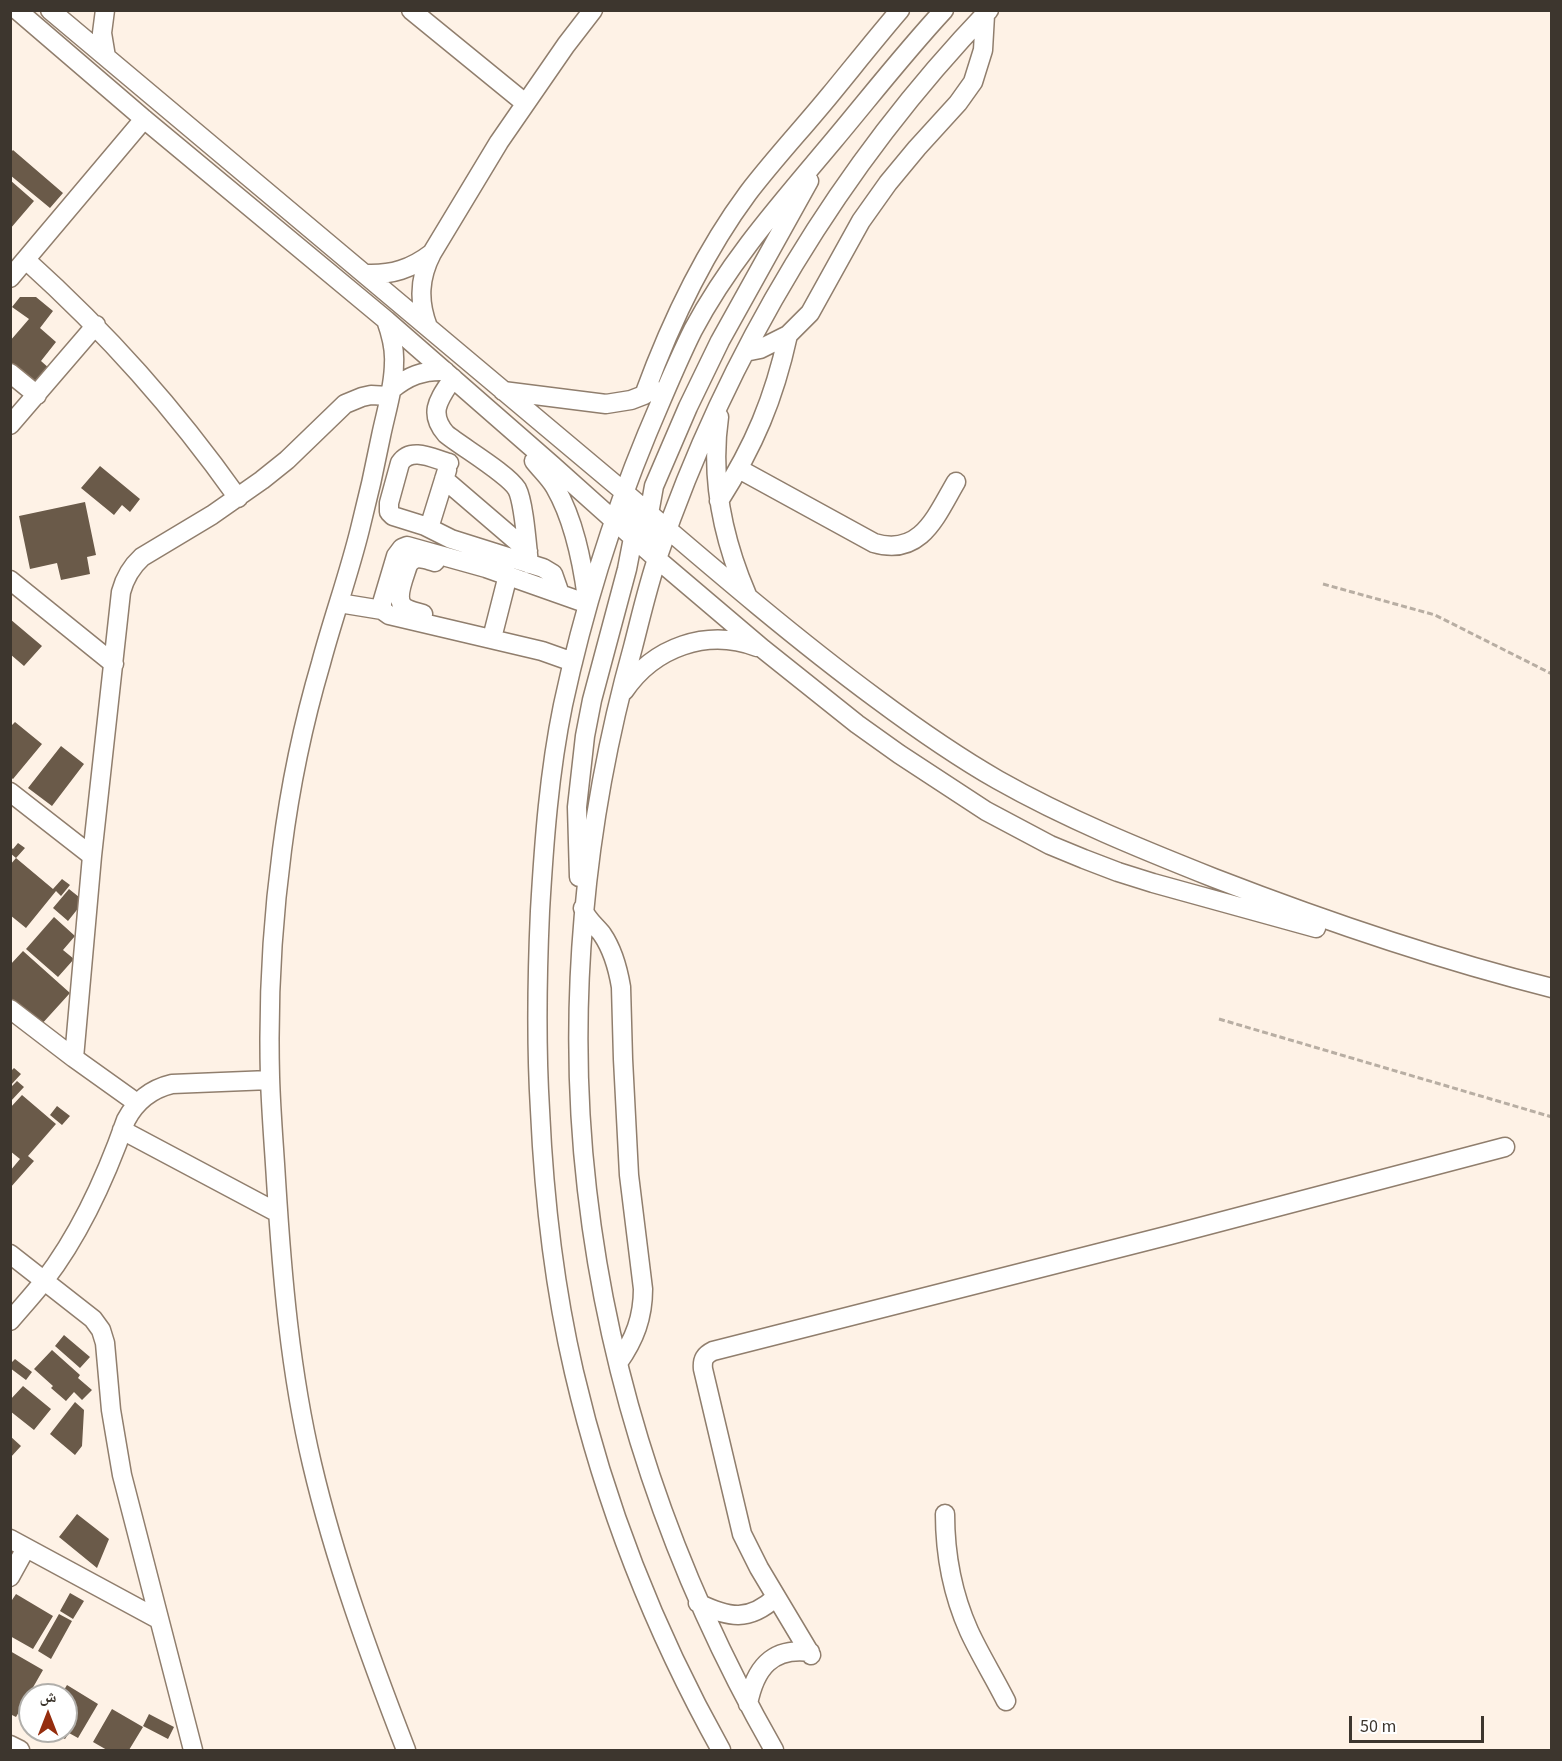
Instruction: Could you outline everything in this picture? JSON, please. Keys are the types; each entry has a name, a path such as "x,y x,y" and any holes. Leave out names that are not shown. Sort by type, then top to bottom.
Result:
{"street":[{"path":"17,10 144,120 449,374 657,559 857,724 899,754 986,811 1050,845 1118,872 1335,933 1406,948"},
{"path":"50,10 63,10"},
{"path":"50,10 366,274 749,600 925,734 998,780 1036,800 1179,864 1291,908 1406,948 1551,988"},
{"path":"105,10 102,33 106,57"},
{"path":"411,10 525,103"},
{"path":"428,327 422,309 421,290 426,264 525,103 593,10"},
{"path":"644,396 659,353 678,311 698,271 722,232 775,159 900,10"},
{"path":"721,1750 657,1622 615,1515 573,1371 553,1255 544,1178 537,1024 544,848 554,754 573,662 588,604 623,492 694,328 742,251 944,10"},
{"path":"744,352 760,349 788,335 810,314 861,221 888,183 966,93 979,66 987,13"},
{"path":"774,1750 748,1704 698,1603 660,1506 618,1363 605,1304 584,1158 579,1034 584,914 599,795 617,703 657,559 721,399 744,352 806,245 872,149 938,67 987,13"},
{"path":"10,26 34,24"},
{"path":"10,278 144,120"},
{"path":"657,559 652,545 649,514 654,486 688,407 720,342 791,216 823,152"},
{"path":"366,274 389,274 401,271 412,267 432,253"},
{"path":"26,260 96,325 163,400 212,461 238,498"},
{"path":"386,320 394,355 390,393 360,530 304,725 282,850 275,913 270,1080 282,1272 293,1367 311,1462 339,1564 384,1695 406,1750"},
{"path":"10,425 96,325"},
{"path":"719,501 756,438 780,370 788,335"},
{"path":"503,391 606,404 619,403 644,396 674,370"},
{"path":"74,1058 92,856 121,592 128,572 142,557 238,498 287,460 345,404 362,397 390,393 410,376 421,372 449,374"},
{"path":"10,373 37,395"},
{"path":"449,374 436,411 440,427 516,488 521,501 528,557"},
{"path":"721,399 716,450 719,501 730,549 749,600"},
{"path":"515,432 554,486 566,511 575,537 588,604"},
{"path":"382,610 382,603 417,524 447,471 456,441"},
{"path":"528,557 451,539 393,516 388,507 403,458 417,454 447,471 528,557 553,574 560,594"},
{"path":"739,470 874,543 892,546 911,542 926,531 956,482"},
{"path":"618,1363 635,1335 643,1304 629,1175 621,987 615,960 609,948 602,935 584,914 579,879 577,807 580,771 592,700 633,538 633,519 623,492"},
{"path":"406,549 486,568 588,604"},
{"path":"465,633 455,623 406,609 403,606 400,595 408,565 414,558 419,558 472,571 486,568"},
{"path":"492,638 508,575"},
{"path":"10,579 114,664"},
{"path":"339,603 382,610 389,615 492,638 573,662"},
{"path":"617,703 634,676 658,657 682,645 718,639 741,642 764,649"},
{"path":"10,792 92,856"},
{"path":"10,1009 137,1103"},
{"path":"10,1321 44,1281 89,1208 113,1156 126,1120 137,1103 153,1091 172,1084 270,1080"},
{"path":"122,1130 278,1213"},
{"path":"748,1704 752,1683 771,1659 790,1652 810,1653 747,1547 738,1521 703,1369 704,1358 708,1353 1505,1147"},
{"path":"10,1254 93,1319 101,1330 105,1343 111,1410 122,1475 193,1750"},
{"path":"945,1514 946,1553 955,1593 969,1630 1006,1701"},
{"path":"10,1577 18,1544 158,1619"},
{"path":"698,1603 720,1613 738,1615 750,1614 759,1610 776,1597"},
{"path":"10,1745 20,1750"}],"path":[{"path":"1323,584 1435,615 1551,674"},
{"path":"1219,1018 1551,1117"}],"building":[{"path":"13,150 63,193 50,208 10,175 10,153"},
{"path":"10,180 34,201 10,229"},
{"path":"20,297 36,297 53,311 40,328 56,342 41,361 50,369 36,385 10,364 10,341 29,319 12,307"},
{"path":"100,466 140,499 130,512 122,505 114,515 81,488"},
{"path":"85,502 96,555 87,557 90,574 61,580 57,563 30,569 19,516"},
{"path":"10,619 42,646 24,666 10,654"},
{"path":"15,722 42,744 13,779 10,777 10,727"},
{"path":"61,746 84,764 52,806 28,788"},
{"path":"18,843 25,848 16,858 10,853 10,847 13,849"},
{"path":"16,858 53,889 62,879 70,885 61,896 56,891 26,928 10,915 10,865"},
{"path":"69,889 84,901 68,921 53,908"},
{"path":"54,917 75,936 63,950 74,959 58,977 26,949"},
{"path":"23,951 70,993 40,1026 10,999 10,965"},
{"path":"14,1068 21,1074 10,1086 10,1072"},
{"path":"17,1081 24,1087 10,1102 10,1088"},
{"path":"22,1095 56,1124 28,1156 34,1161 10,1188 10,1171 20,1159 10,1151 10,1108"},
{"path":"57,1106 70,1116 62,1125 50,1115"},
{"path":"64,1335 90,1357 80,1368 55,1346"},
{"path":"52,1350 80,1375 78,1378 92,1390 82,1400 74,1392 66,1401 34,1369"},
{"path":"15,1359 32,1372 26,1380 10,1368 10,1364"},
{"path":"23,1386 51,1409 34,1430 10,1411 10,1400"},
{"path":"75,1402 84,1410 82,1446 75,1455 50,1434"},
{"path":"10,1436 21,1446 10,1458"},
{"path":"77,1514 109,1539 97,1568 59,1537"},
{"path":"70,1593 84,1601 73,1619 60,1611"},
{"path":"16,1594 53,1616 33,1649 10,1636 10,1603"},
{"path":"59,1614 72,1621 51,1659 38,1651"},
{"path":"10,1651 43,1670 36,1683 18,1683 18,1714 16,1717 10,1714"},
{"path":"78,1692 98,1704 78,1738"},
{"path":"112,1709 143,1727 129,1750 107,1750 93,1742"},
{"path":"149,1714 174,1727 168,1739 143,1726"}]}
